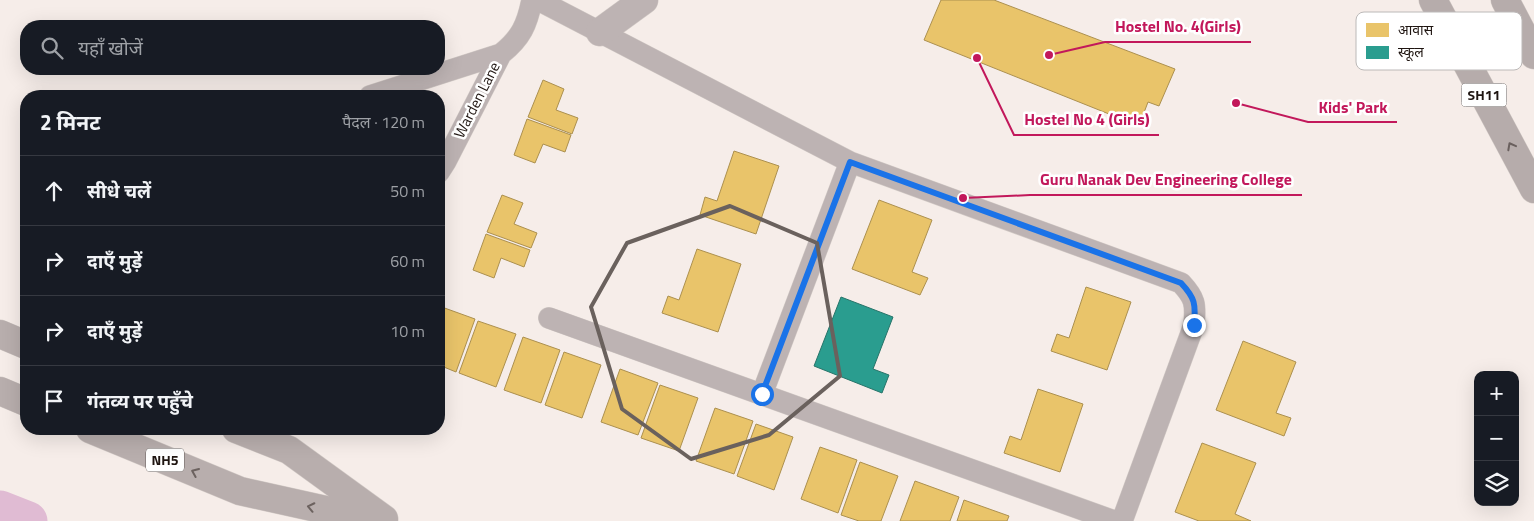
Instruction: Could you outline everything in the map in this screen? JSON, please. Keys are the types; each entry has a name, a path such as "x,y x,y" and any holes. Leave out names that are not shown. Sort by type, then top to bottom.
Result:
{"highway":[{"path":"0,334 20,342"},
{"path":"0,391 20,399"},
{"name":"NH5","path":"105,435 240,491 375,521"},
{"path":"251,435 289,450 387,521"}],"main road":[{"name":"SH11","path":"1434,0 1440,12"},
{"path":"1505,0 1511,12"},
{"path":"1522,32 1534,55"},
{"name":"SH11","path":"1471,70 1534,190"}],"street":[{"path":"600,32 644,0"}],"lane":[{"path":"445,72 500,54 514,43 528,22 532,0"},
{"path":"538,0 850,162 1181,283 1190,292 1196,306 1194,325 1122,521"},
{"name":"Warden Lane","path":"445,163 500,54"},
{"path":"389,90 435,75"},
{"path":"762,394 850,162"},
{"path":"549,318 1114,521"}],"highlighted area":[{"path":"730,206 817,243 840,376 769,435 691,459 622,409 591,307 627,243"}],"building: आवास":[{"path":"941,0 994,0 1175,69 1159,106 1148,102 1139,126 924,40"},
{"path":"543,80 564,89 556,110 578,118 572,134 528,117"},
{"path":"527,119 571,135 565,152 543,144 535,163 514,155"},
{"path":"734,151 779,166 756,234 700,215 705,197 717,201"},
{"path":"502,195 523,203 514,224 537,233 531,248 487,232"},
{"path":"879,200 932,220 912,272 928,278 920,295 852,269"},
{"path":"486,234 530,250 524,267 501,258 494,278 473,270"},
{"path":"697,249 741,264 718,332 662,313 668,296 679,300"},
{"path":"1086,287 1131,302 1107,370 1051,351 1057,334 1069,338"},
{"path":"445,308 475,319 456,372 445,367"},
{"path":"478,321 516,334 496,387 459,373"},
{"path":"523,337 560,350 541,403 504,390"},
{"path":"1243,341 1296,362 1276,413 1291,418 1284,436 1216,410"},
{"path":"564,352 601,365 582,418 545,405"},
{"path":"620,369 658,383 638,435 601,422"},
{"path":"660,385 698,398 679,451 641,438"},
{"path":"1038,389 1083,404 1060,472 1004,453 1010,436 1021,440"},
{"path":"715,408 753,421 734,474 696,461"},
{"path":"756,424 793,437 774,490 737,476"},
{"path":"1202,443 1256,463 1235,514 1251,521 1199,521 1175,512"},
{"path":"820,447 857,460 838,513 801,499"},
{"path":"860,462 898,476 881,521 859,521 841,515"},
{"path":"915,481 959,497 950,521 900,521"},
{"path":"964,500 1009,516 1007,521 957,521"}],"building: स्कूल":[{"path":"841,297 893,317 873,369 889,375 882,393 814,366"}],"waterway":[{"path":"0,510 28,521"}],"place":[{"name":"Hostel No. 4(Girls)","path":"1049,55"},
{"name":"Hostel No 4 (Girls)","path":"977,58"},
{"name":"Kids' Park","path":"1236,103"},
{"name":"Guru Nanak Dev Engineering College","path":"963,198"}],"route":[{"path":"762,394 850,162 1181,283 1190,292 1196,306 1194,325"}]}
